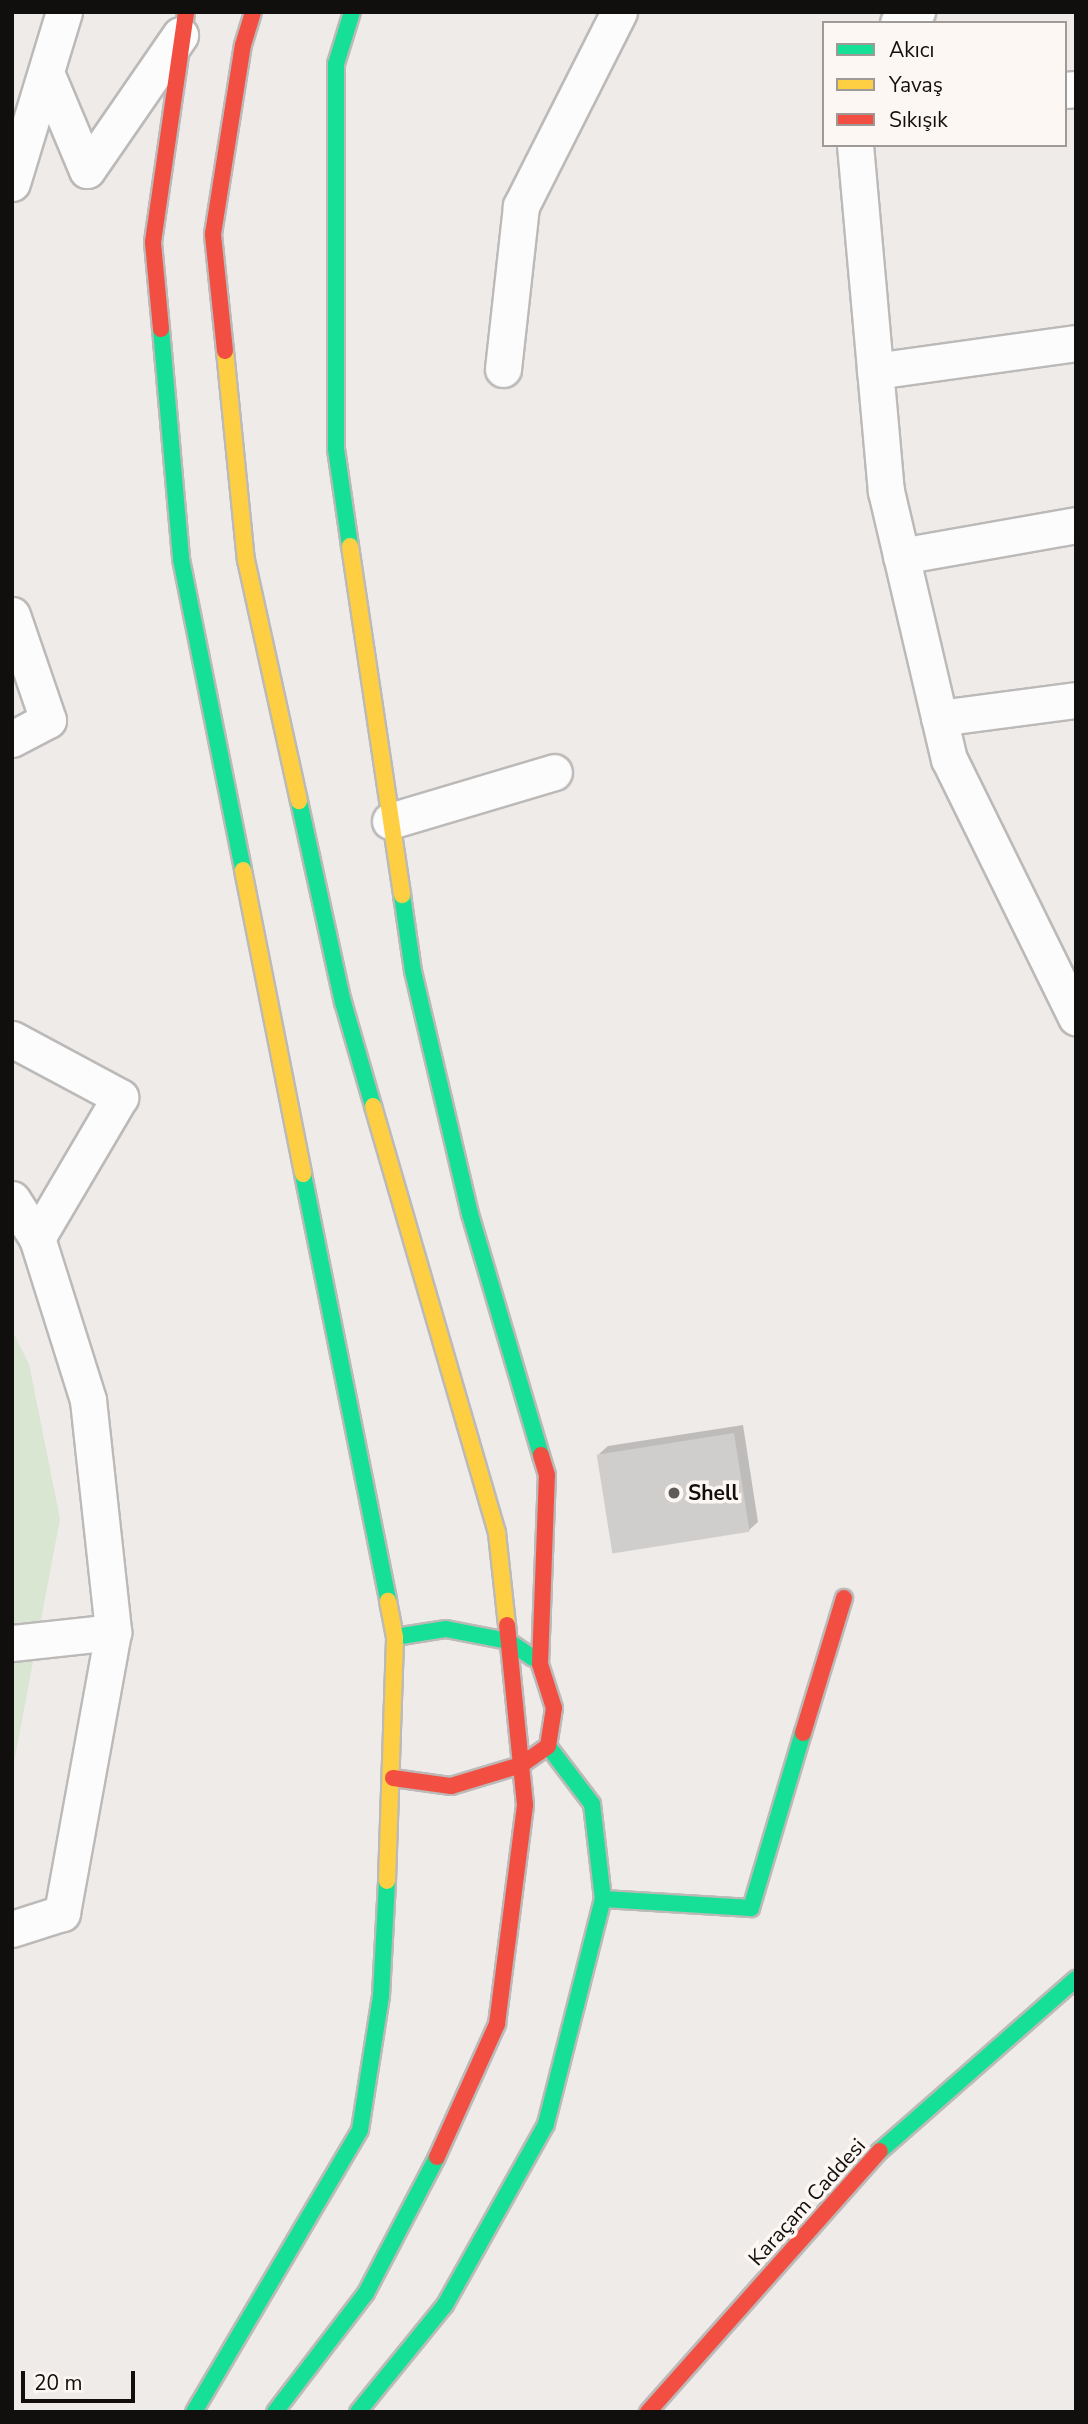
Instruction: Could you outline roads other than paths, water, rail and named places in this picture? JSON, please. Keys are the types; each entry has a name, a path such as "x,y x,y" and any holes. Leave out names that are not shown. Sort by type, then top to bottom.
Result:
{"main road":[{"path":"253,12 243,46 213,234 246,560 343,1002 497,1533 525,1805 497,2024 419,2197 366,2293 275,2412"},
{"path":"352,12 336,64 336,449 413,971 470,1214 547,1475 540,1664 554,1707 548,1746 592,1804 603,1899 546,2123 445,2305 358,2412"},
{"path":"183,24 153,242 181,559 395,1637 393,1778 381,1996 360,2130 194,2412"},
{"path":"603,1899 751,1908 844,1598"},
{"path":"395,1637 446,1629 508,1641 540,1664"},
{"path":"393,1778 452,1786 521,1765 548,1746"},
{"name":"Karaçam Caddesi","path":"648,2412 671,2390 861,2168 1076,1979"}],"street":[{"path":"12,183 64,12"},
{"path":"503,369 521,206 619,12"},
{"path":"901,21 917,12"},
{"path":"47,75 87,170 183,24"},
{"path":"855,147 886,491 949,759 1076,1017"},
{"path":"875,371 1076,343"},
{"path":"901,555 1076,525"},
{"path":"12,615 48,720 12,738"},
{"path":"939,718 1076,700"},
{"path":"390,821 554,772"},
{"path":"12,1039 120,1097 37,1238"},
{"path":"12,1199 37,1238 88,1400 113,1632 62,1913 12,1929"},
{"path":"12,1643 113,1632"}],"place":[{"name":"Shell","path":"674,1493"}]}
